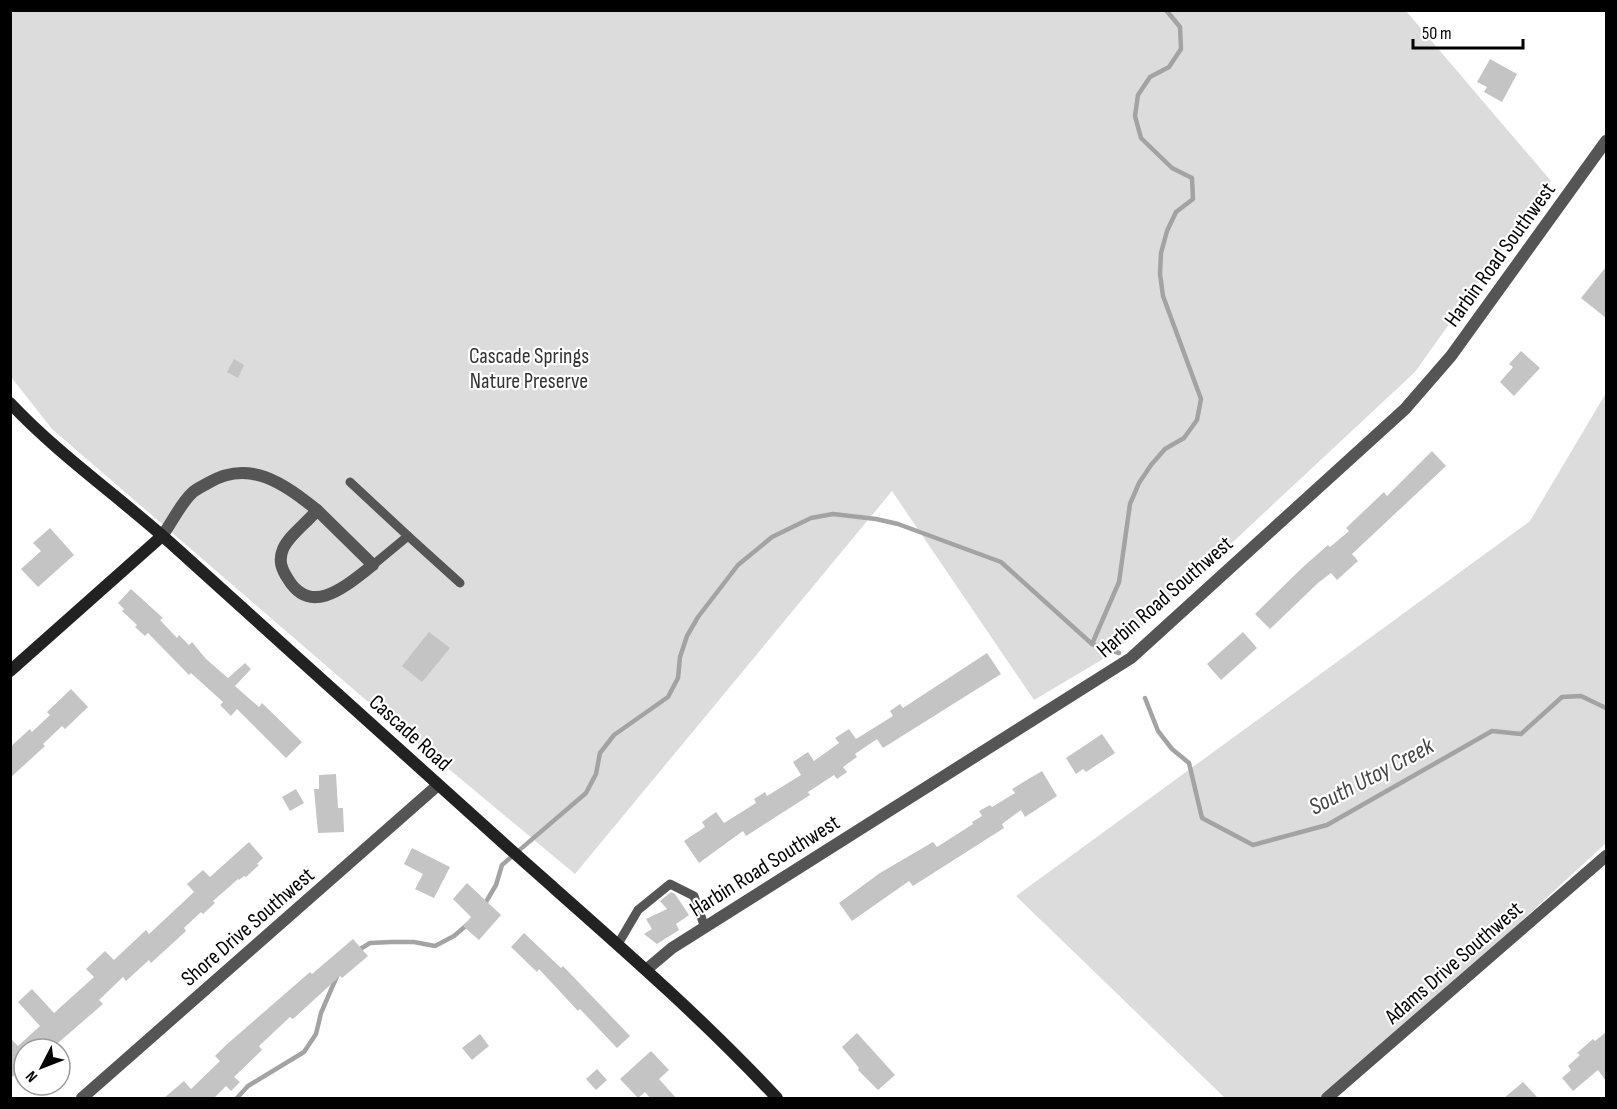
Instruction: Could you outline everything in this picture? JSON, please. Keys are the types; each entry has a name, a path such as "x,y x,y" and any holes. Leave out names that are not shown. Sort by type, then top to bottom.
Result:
{"main road":[{"name":"Cascade Road","path":"10,403 36,430 162,536 438,785 647,969 742,1060 777,1098"},
{"path":"10,671 162,536"}],"street":[{"name":"Harbin Road Southwest","path":"647,969 672,948 1131,658 1405,408 1451,356 1606,141"},
{"path":"162,536 191,494 215,479 239,471 263,476 288,487 317,510 373,565 344,586 320,598 303,595 290,583 280,567 283,549 317,510"},
{"name":"Shore Drive Southwest","path":"82,1098 438,785"},
{"name":"Adams Drive Southwest","path":"1327,1098 1606,856"}],"lane":[{"path":"350,483 460,583"},
{"path":"373,565 408,536"},
{"path":"618,944 638,910 670,884 694,896 705,928"}],"green space":[{"name":"Cascade Springs Nature Preserve","path":"11,11 1406,11 1551,181 1415,372 1115,652 1034,700 892,491 575,874 360,695 52,429 11,377"},
{"path":"1606,393 1606,843 1330,1098 1225,1098 1016,896 1530,521"}],"building":[{"path":"1490,59 1517,74 1502,102 1484,92 1487,87 1477,82"},
{"path":"1606,267 1606,318 1581,298"},
{"path":"1521,351 1540,368 1514,396 1500,382 1513,367 1509,364"},
{"path":"234,359 244,365 238,378 227,372"},
{"path":"1432,451 1446,466 1352,554 1358,561 1337,580 1331,573 1318,583 1270,629 1255,614 1303,567 1328,545 1330,547 1349,531 1346,528 1384,492 1387,496"},
{"path":"50,528 74,555 38,587 21,569 41,551 33,543"},
{"path":"131,589 163,618 160,620 177,638 179,635 189,645 192,642 206,659 228,678 245,663 251,669 235,686 259,707 262,703 302,742 286,758 237,709 231,716 220,705 223,702 191,673 189,675 148,633 145,636 135,627 137,625 122,611 124,609 118,603"},
{"path":"429,632 450,648 422,682 402,666"},
{"path":"1243,632 1257,648 1221,680 1207,664"},
{"path":"987,653 1001,674 883,748 877,739 855,754 857,757 843,767 847,772 837,779 834,775 808,792 810,795 746,836 743,831 699,863 684,841 705,827 702,822 716,812 724,823 756,803 754,799 765,792 767,796 801,775 793,762 808,752 814,761 839,743 835,738 849,729 856,739 893,716 890,711 900,704 903,708"},
{"path":"71,689 88,707 65,729 62,726 43,744 45,746 10,778 10,747 30,729 32,732 50,715 47,712"},
{"path":"1102,734 1115,753 1086,772 1083,769 1076,774 1066,758"},
{"path":"1042,771 1057,796 1025,817 1021,810 1002,824 1004,828 913,886 909,881 852,921 839,903 880,873 933,842 937,847 973,824 972,822 982,816 979,811 990,805 992,807 1015,793 1012,789"},
{"path":"336,774 338,808 343,808 344,832 318,833 314,789 319,789 319,775"},
{"path":"296,789 304,803 290,811 282,797"},
{"path":"249,842 263,858 246,877 238,879 213,901 215,903 203,914 201,912 184,928 186,931 151,963 149,960 126,981 123,977 99,1000 103,1004 65,1037 28,1037 40,1026 18,1002 32,989 54,1013 94,977 86,969 105,951 114,960 146,930 149,934 194,892 187,884 203,870 210,877"},
{"path":"412,848 450,867 434,898 415,889 423,874 404,864"},
{"path":"467,883 501,915 479,940 463,926 471,917 453,899"},
{"path":"671,892 675,894 689,915 676,924 679,930 657,944 644,934 652,929 646,919 667,909 660,901"},
{"path":"524,933 561,968 563,966 630,1036 617,1048 539,969 537,972 511,947"},
{"path":"353,939 368,956 342,978 340,976 293,1019 290,1017 259,1046 262,1050 234,1077 240,1082 231,1091 226,1086 214,1098 164,1098 184,1081 191,1089 220,1061 215,1056 225,1046 310,972 312,974"},
{"path":"1606,1032 1606,1081 1598,1070 1573,1091 1562,1078 1571,1070 1568,1066 1580,1055 1577,1053 1593,1039 1595,1041"},
{"path":"857,1033 895,1075 878,1090 858,1070 859,1068 842,1047"},
{"path":"480,1034 489,1046 472,1060 462,1048"},
{"path":"10,1038 12,1040 12,1077 10,1079"},
{"path":"651,1051 669,1070 659,1079 676,1098 650,1098 645,1092 638,1098 620,1079"},
{"path":"597,1069 607,1080 596,1090 586,1079"},
{"path":"1523,1082 1538,1098 1504,1098"}],"waterway":[{"name":"South Utoy Creek","path":"1092,644 1119,582 1130,504 1139,483 1165,449 1184,438 1197,420 1201,399 1163,296 1160,274 1161,253 1167,231 1176,212 1193,199 1192,178 1172,168 1141,138 1135,116 1138,95 1150,77 1169,67 1181,49 1180,27 1166,10"},
{"path":"483,907 496,885 502,865 586,793 596,774 600,753 614,735 668,697 678,678 680,657 687,636 698,617 738,565 772,537 811,518 833,514 898,524 1001,562 1092,644 1119,653"},
{"name":"South Utoy Creek","path":"1145,698 1158,731 1172,749 1189,763 1202,818 1253,845 1327,825 1492,731 1521,734 1562,697 1581,696 1606,708"},
{"path":"357,951 370,943 414,942 435,946 454,936 468,924"},
{"path":"237,1098 248,1086 304,1052 316,1034 321,1013 337,976"}]}
